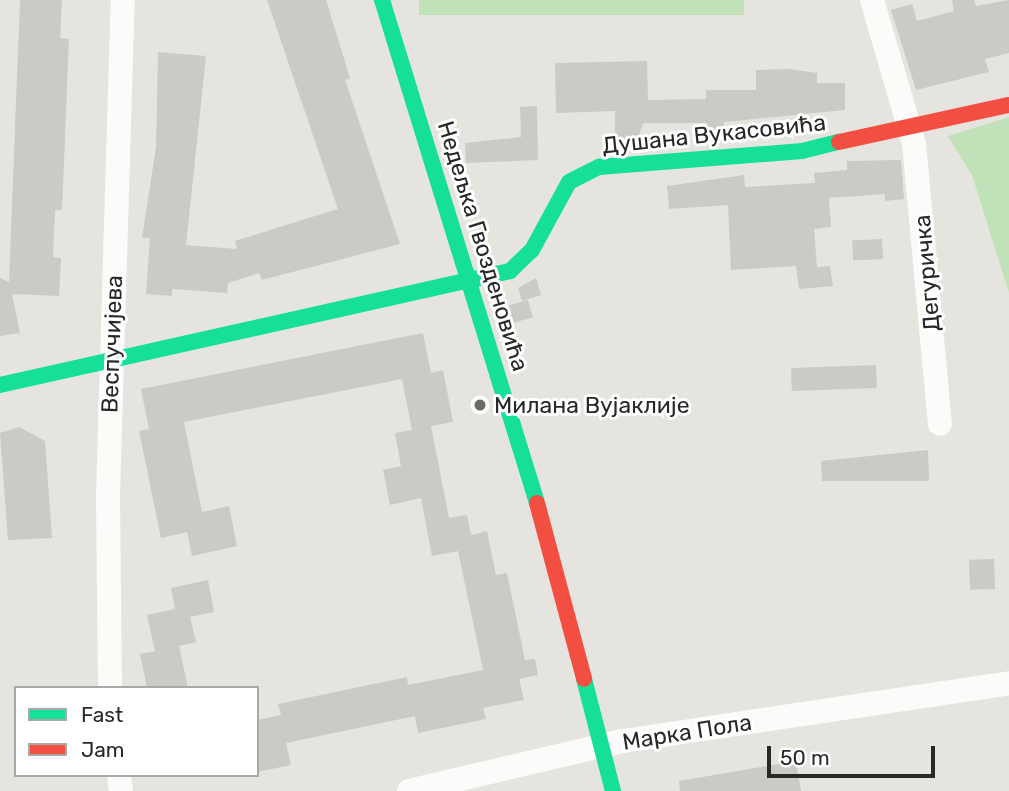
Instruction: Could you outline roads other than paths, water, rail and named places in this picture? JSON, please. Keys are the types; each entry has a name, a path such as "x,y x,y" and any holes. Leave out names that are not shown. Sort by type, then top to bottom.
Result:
{"street":[{"name":"Веспучијева","path":"110,686 112,361 122,0"},
{"name":"Недељка Гвозденовића","path":"382,0 472,279 613,791"},
{"name":"Дегуричка","path":"872,0 909,123 940,424"},
{"name":"Душана Вукасовића","path":"472,279 521,263 563,190 587,171 802,151 909,123 1009,105"},
{"path":"0,385 472,279"},
{"name":"Марка Пола","path":"409,791 602,745 1009,683"}],"place":[{"name":"Милана Вујаклије","path":"480,405"}]}
